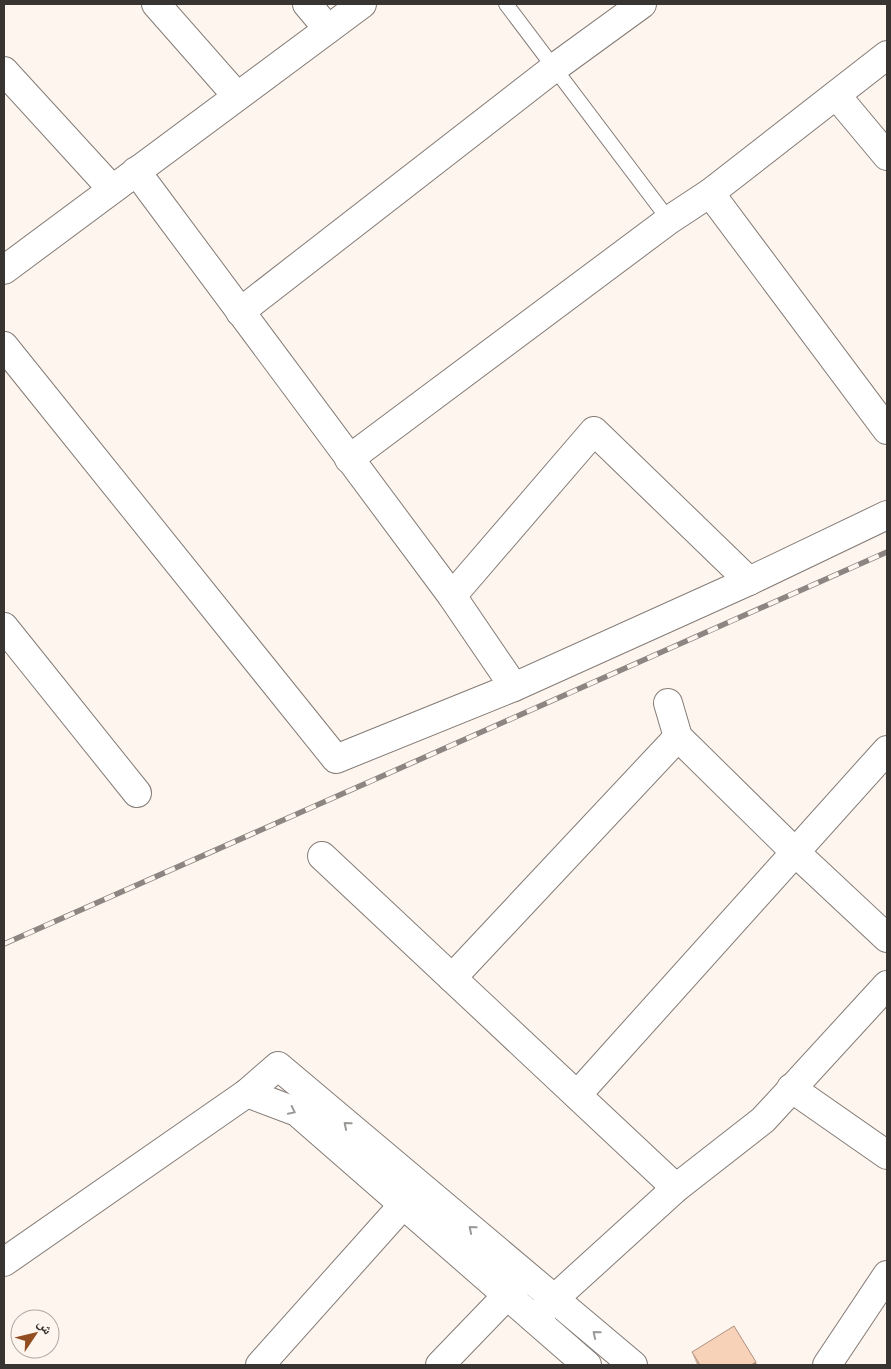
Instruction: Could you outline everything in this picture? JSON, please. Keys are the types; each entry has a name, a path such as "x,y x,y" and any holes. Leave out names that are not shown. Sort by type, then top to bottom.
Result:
{"street":[{"path":"156,4 237,96"},
{"path":"307,4 328,29"},
{"path":"4,270 362,4"},
{"path":"240,312 554,68 642,4"},
{"path":"349,459 669,220 710,193 887,55"},
{"path":"4,71 112,189"},
{"path":"836,95 887,156"},
{"path":"136,172 452,596 514,687"},
{"path":"710,193 887,430"},
{"path":"4,346 336,759 514,687 749,581 887,514"},
{"path":"452,596 594,431 749,581"},
{"path":"4,627 137,793"},
{"path":"668,703 678,737 795,852 887,938"},
{"path":"452,978 678,737"},
{"path":"577,1095 887,750"},
{"path":"322,856 676,1188"},
{"path":"535,1319 554,1299 676,1188 763,1120 887,985"},
{"path":"4,1262 247,1093 278,1066 633,1365"},
{"path":"791,1088 887,1155"},
{"path":"247,1093 297,1112 588,1365"},
{"path":"260,1365 403,1205"},
{"path":"440,1365 526,1275"},
{"path":"827,1365 887,1275"}],"lane":[{"path":"506,4 669,220"}],"building":[{"path":"734,1326 756,1362 751,1365 700,1365 692,1352"}],"railway":[{"path":"4,944 887,552"}]}
